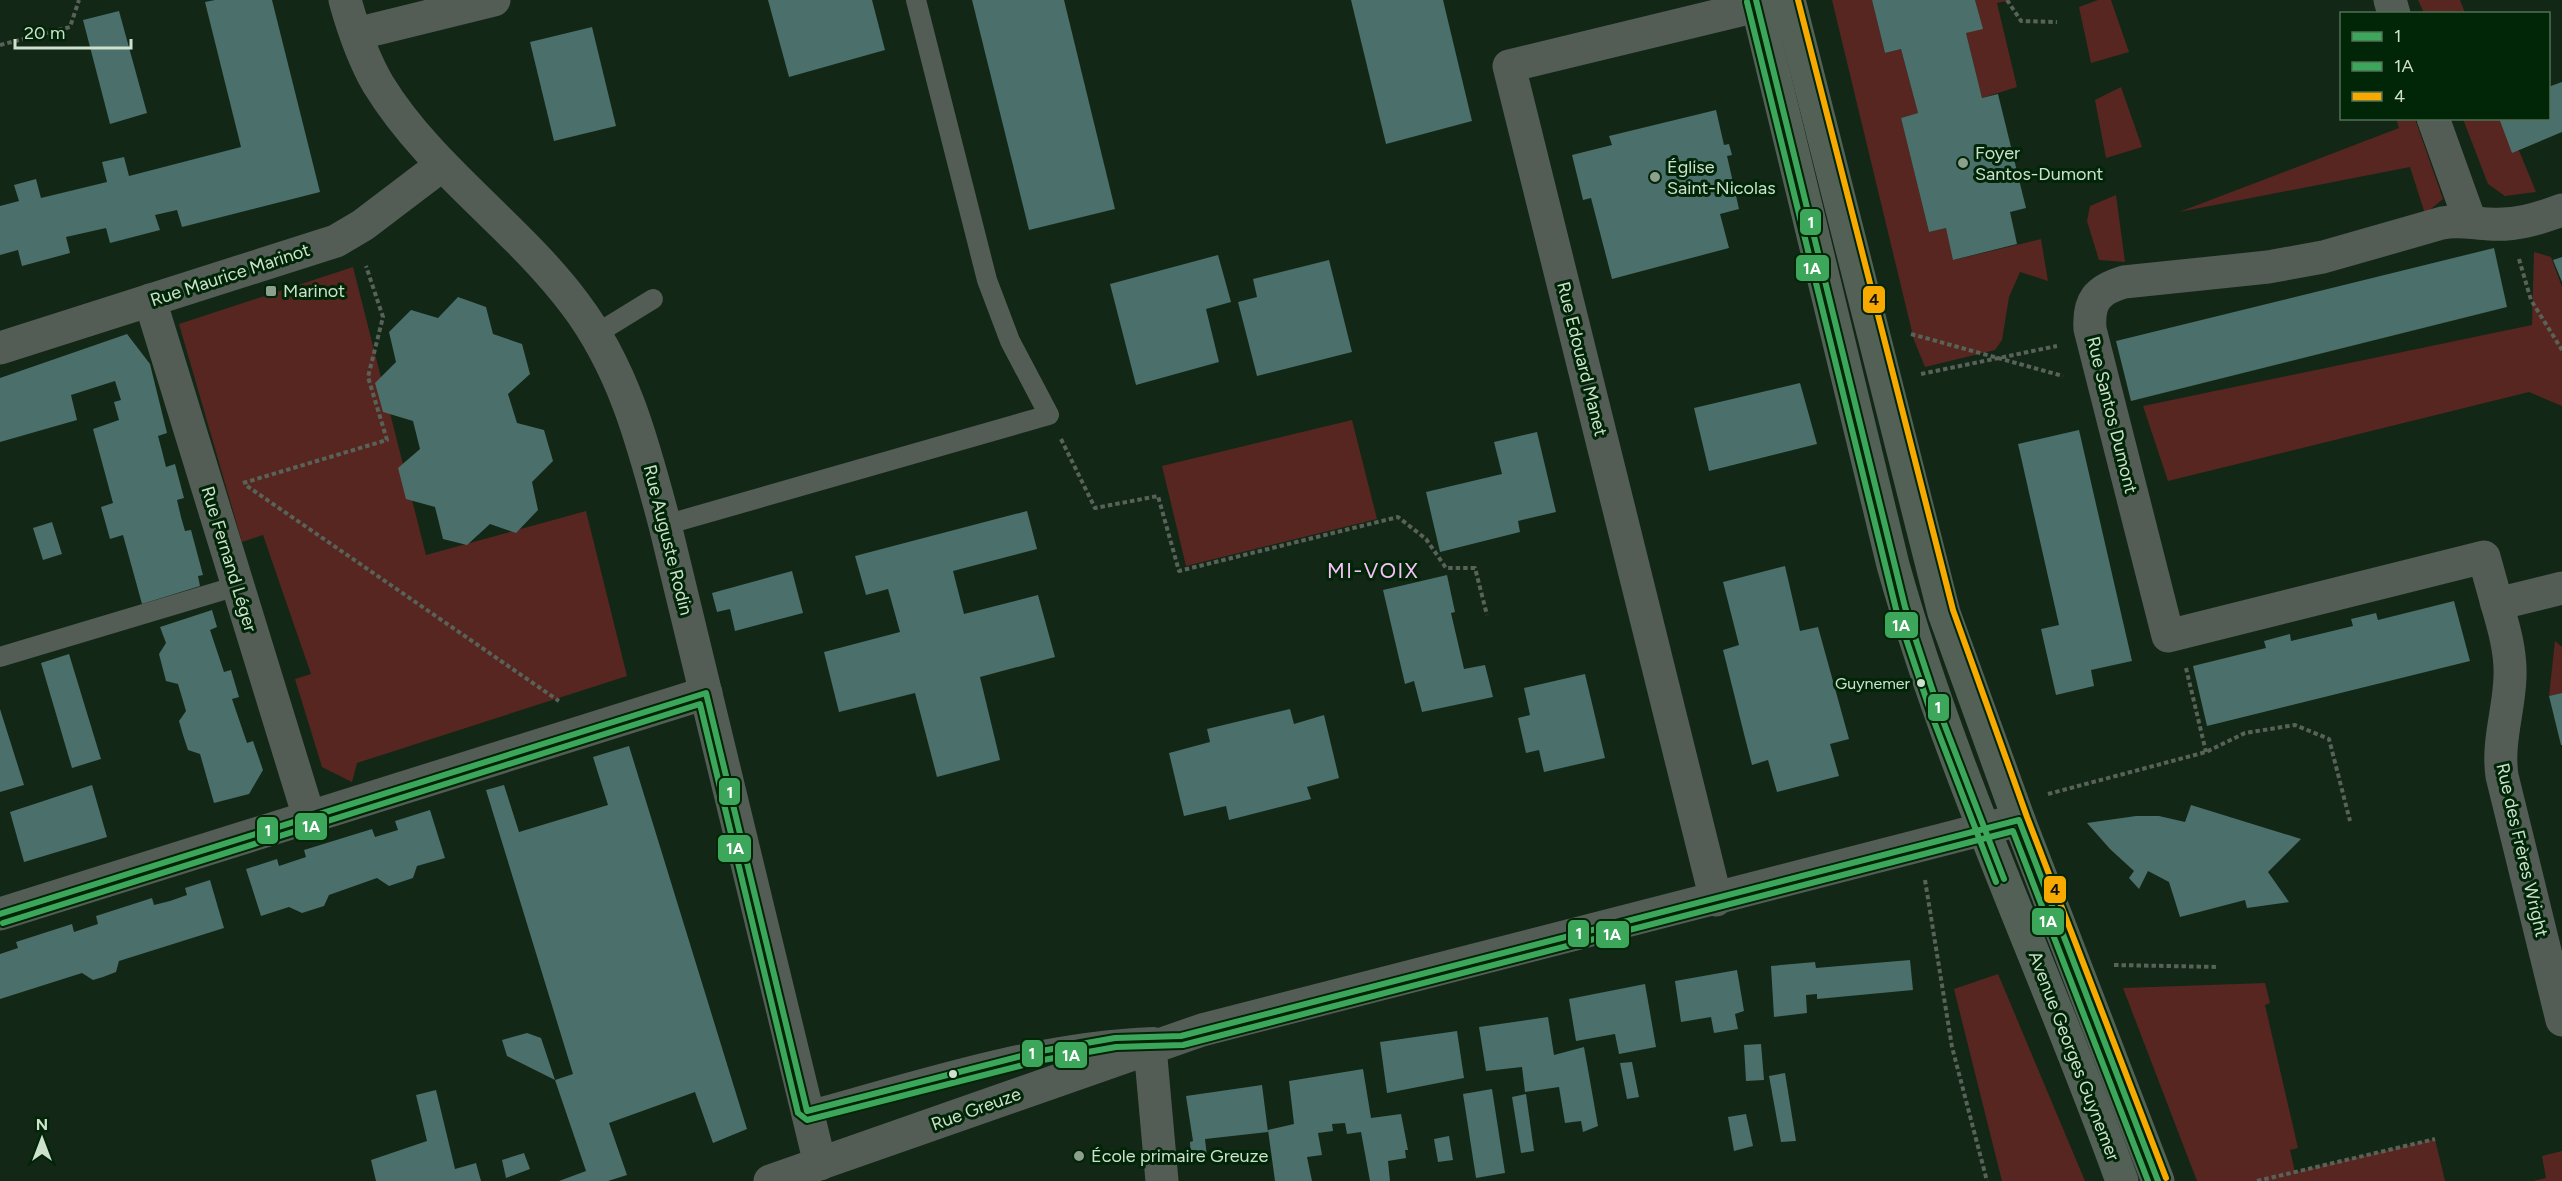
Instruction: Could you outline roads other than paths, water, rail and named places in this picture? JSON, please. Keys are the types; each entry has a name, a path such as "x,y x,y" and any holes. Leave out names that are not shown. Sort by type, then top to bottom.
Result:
{"street":[{"name":"Rue Auguste Rodin","path":"345,0 356,34 378,84 397,112 442,165 530,250 597,334 622,382 635,416 665,525 820,1164"},
{"path":"356,34 494,0"},
{"name":"Avenue Georges Guynemer","path":"1790,0 1940,602 2016,812 2158,1181"},
{"name":"Avenue Georges Guynemer","path":"1756,3 1893,565 1915,642 1984,830 2093,1100 2122,1181"},
{"name":"Rue Edouard Manet","path":"1716,900 1509,66 1756,3"},
{"path":"2434,120 2470,221"},
{"name":"Rue Maurice Marinot","path":"0,348 336,241 442,165"},
{"name":"Rue Santos Dumont","path":"2497,604 2484,557 2168,636 2093,340 2089,314 2095,297 2108,287 2124,282 2268,267 2322,257 2442,223 2470,221 2509,224 2540,218 2562,210"},
{"name":"Rue Fernand Léger","path":"150,300 309,818"},
{"path":"2497,604 2562,588"},
{"name":"Rue des Frères Wright","path":"2497,604 2509,647 2510,677 2501,746 2502,776 2562,1020"},
{"path":"0,914 706,693"},
{"name":"Rue Greuze","path":"770,1181 1181,1036 1984,830 2016,812"},
{"path":"1150,1047 1162,1181"}],"lane":[{"path":"665,525 1049,415 1010,341 987,280 916,0"},
{"path":"597,334 653,299"},
{"path":"0,657 237,586"},
{"name":"Rue Greuze","path":"807,1111 912,1082 1059,1047 1115,1038 1181,1036"}],"place":[{"name":"Foyer Santos-Dumont","path":"1963,163"},
{"name":"Église Saint-Nicolas","path":"1655,177"},
{"name":"Marinot","path":"271,291"},
{"name":"Guynemer","path":"1921,683"},
{"name":"École primaire Greuze","path":"1079,1156"}],"district":[{"name":"MI-VOIX","path":"1373,570"}]}
